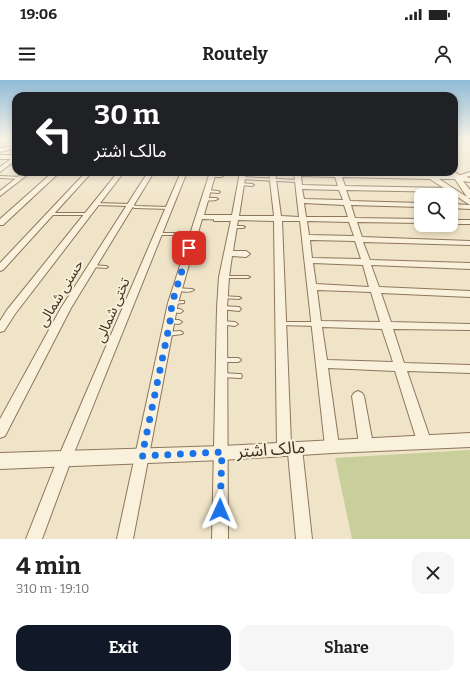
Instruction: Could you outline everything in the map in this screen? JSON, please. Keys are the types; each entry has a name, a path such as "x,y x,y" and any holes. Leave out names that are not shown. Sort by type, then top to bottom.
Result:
{"street":[{"path":"0,170 12,160"},
{"path":"458,175 470,174"},
{"path":"0,194 23,176"},
{"path":"0,223 52,176"},
{"path":"0,268 85,176"},
{"path":"0,329 117,176"},
{"name":"حسنی شمالی","path":"0,432 66,308 148,176"},
{"name":"تختی شمالی","path":"34,539 65,458 182,176"},
{"path":"125,539 167,334 175,322 177,289 198,218 210,194 215,176"},
{"path":"272,176 278,218 281,324 290,448 304,539"},
{"path":"298,178 314,176"},
{"path":"338,176 424,441"},
{"path":"407,176 442,176"},
{"path":"456,176 470,196"},
{"path":"458,176 470,180"},
{"path":"430,177 447,188"},
{"path":"298,178 342,188 414,189"},
{"path":"298,178 332,446"},
{"path":"220,539 222,452 221,323 224,277 237,223 244,180"},
{"path":"458,195 470,203"},
{"path":"300,201 414,205"},
{"path":"458,206 470,207"},
{"path":"198,218 237,223 278,218 414,221"},
{"path":"458,222 470,222"},
{"path":"305,237 470,243"},
{"path":"229,253 246,254"},
{"path":"308,260 470,266"},
{"path":"312,287 375,291 470,294"},
{"path":"316,324 470,327"},
{"path":"322,364 470,369"},
{"path":"358,396 366,444"},
{"name":"مالک اشتر","path":"0,461 142,456 424,441 470,440"}],"lane":[{"path":"0,177 20,178"},
{"path":"244,180 298,178"},
{"path":"210,194 216,199"},
{"path":"96,204 130,205 135,208 169,208"},
{"path":"50,214 87,214"},
{"path":"215,220 237,223"},
{"path":"159,234 194,234"},
{"path":"92,266 106,267"},
{"path":"224,277 248,277"},
{"path":"177,289 192,290"},
{"path":"223,297 239,298"},
{"path":"222,308 239,309"},
{"path":"221,323 235,324"},
{"path":"281,324 316,324"},
{"path":"167,334 180,333"},
{"path":"221,360 238,360"},
{"path":"221,376 239,376"}],"green space":[{"path":"470,450 470,539 352,539 335,458"}],"route":[{"path":"189,248 172,303 170,322 142,456 222,452 220,510"}]}
